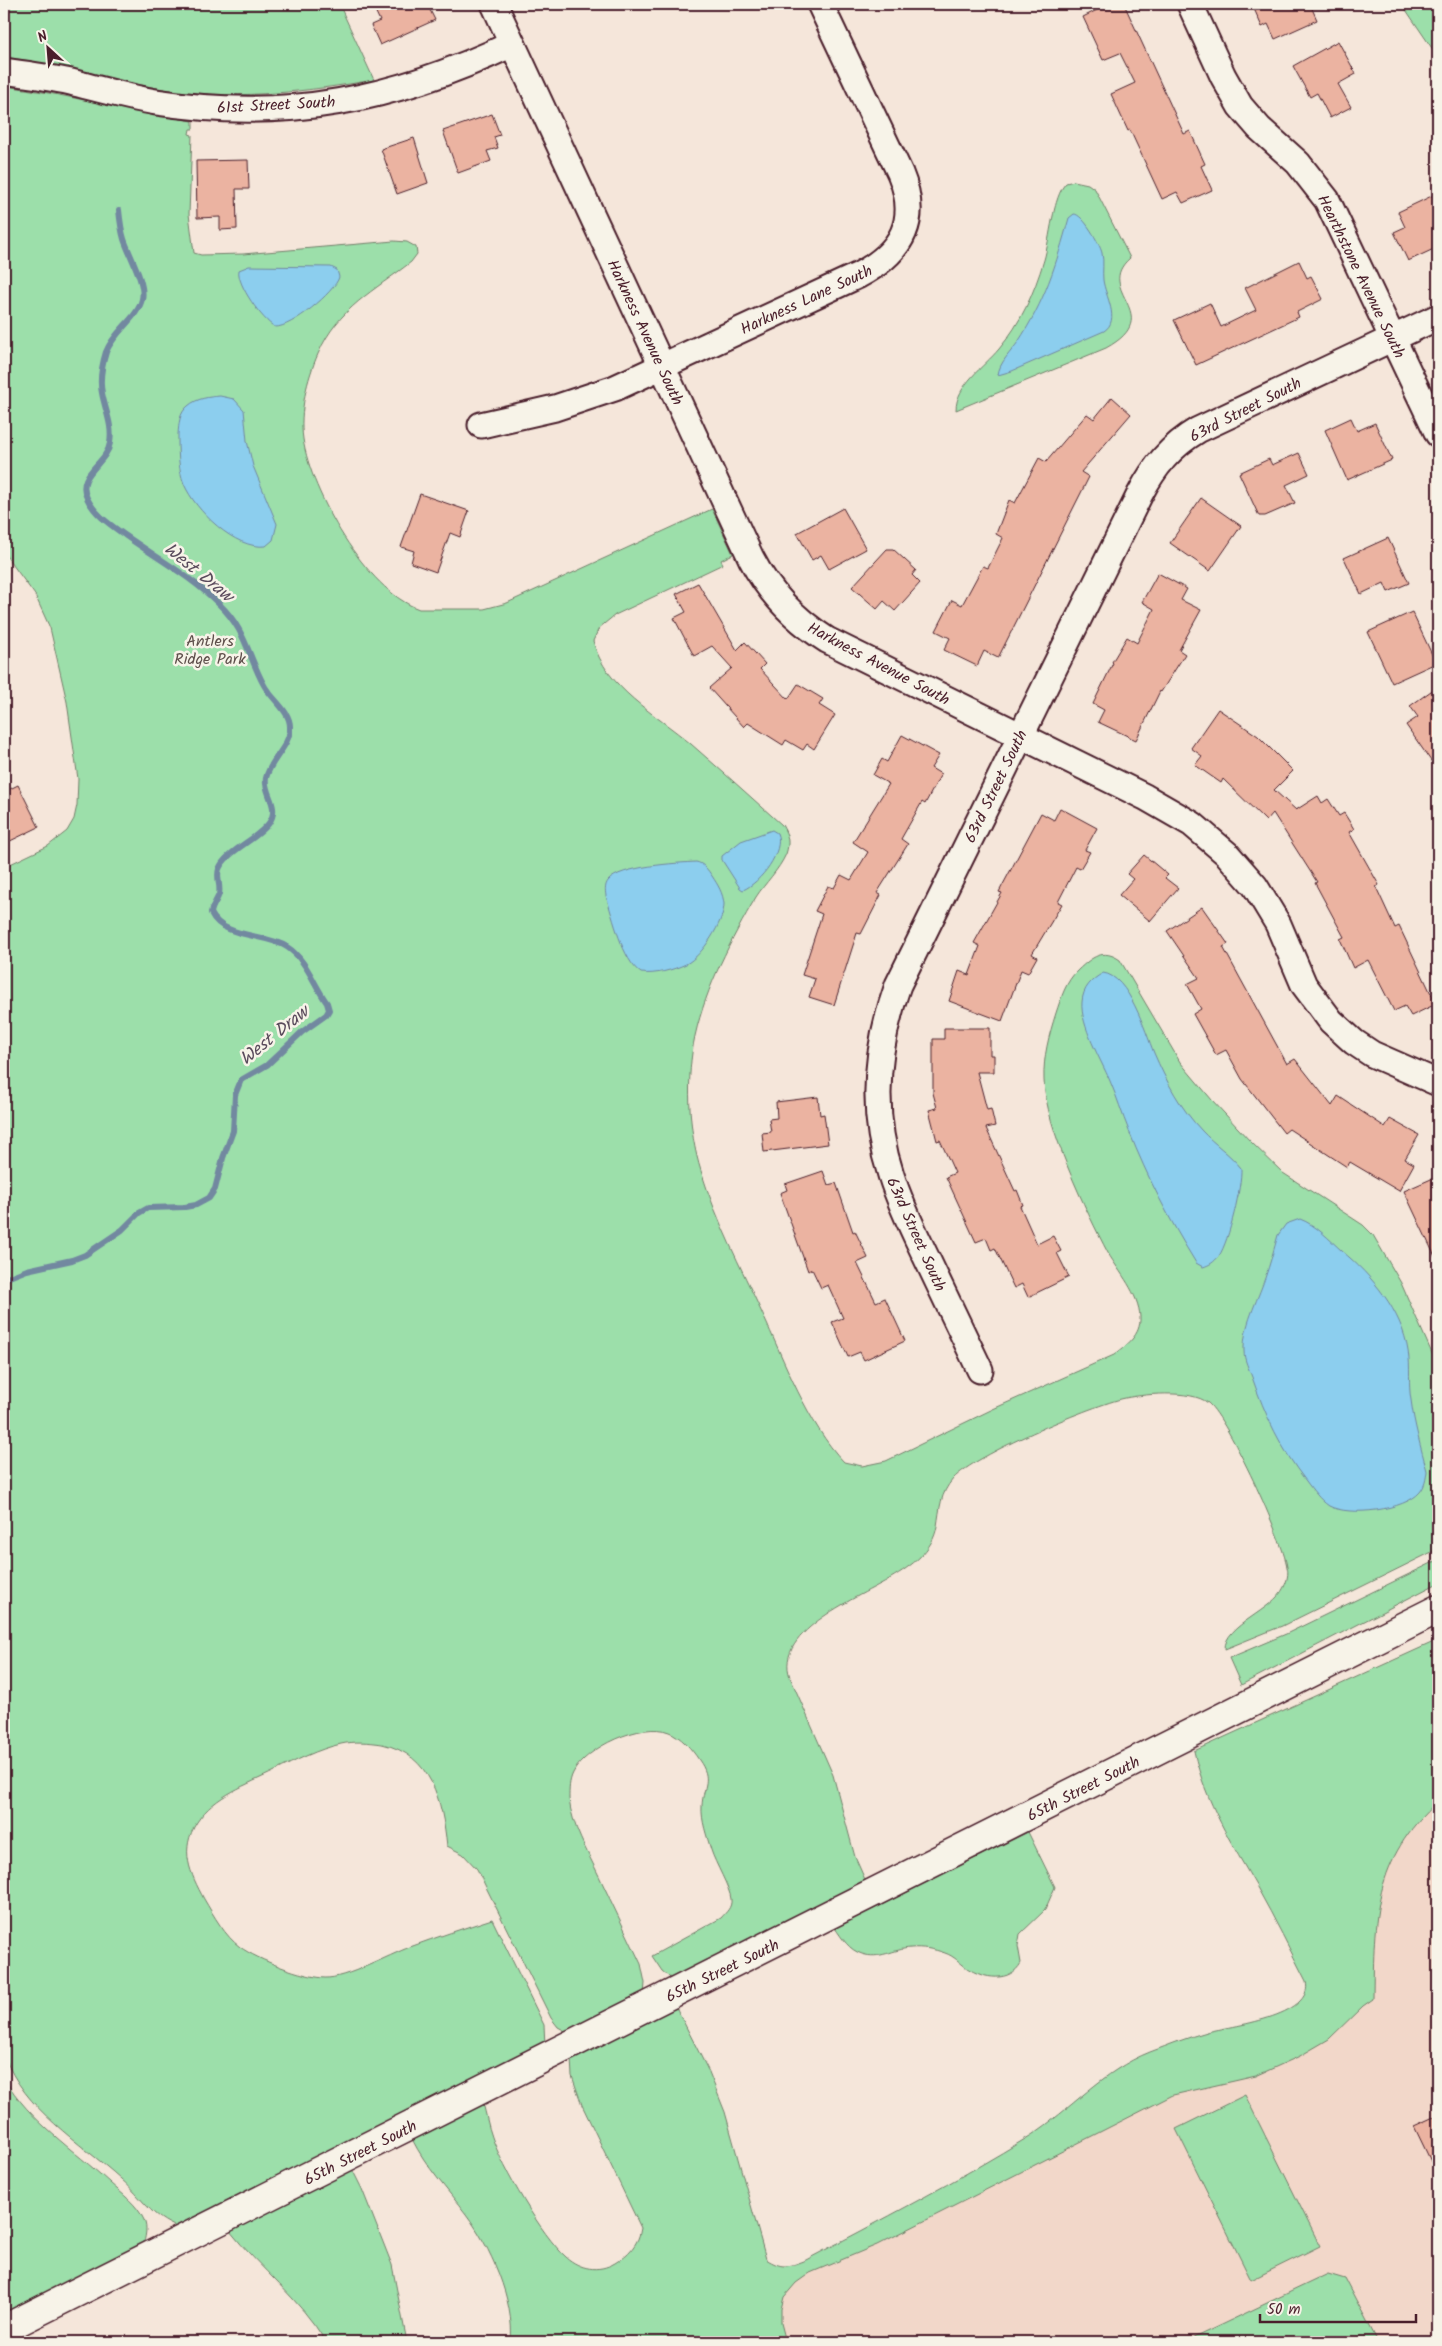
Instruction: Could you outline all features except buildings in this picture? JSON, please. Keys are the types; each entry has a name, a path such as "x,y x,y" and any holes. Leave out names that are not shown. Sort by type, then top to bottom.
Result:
{"street":[{"name":"Harkness Avenue South","path":"494,4 751,558 768,587 782,605 798,620 827,640 1164,807 1192,824 1219,846 1245,874 1267,905 1282,932 1304,985 1331,1021 1354,1042 1380,1059 1438,1083"},
{"name":"Harkness Lane South","path":"481,425 572,403 615,388 859,275 881,263 891,253 901,237 908,209 903,182 820,4"},
{"name":"Hearthstone Avenue South","path":"1190,4 1223,76 1240,106 1259,128 1298,163 1323,193 1438,434"},
{"name":"61st Street South","path":"4,72 56,79 158,102 224,109 286,107 359,99 389,92 459,68 512,44"},
{"name":"63rd Street South","path":"980,1370 908,1218 890,1175 878,1113 878,1072 884,1028 898,985 1152,472 1168,453 1198,430 1438,317"},
{"name":"65th Street South","path":"4,2329 1438,1609"}],"shaded area":[{"path":"1438,1640 1438,2342 702,2342 691,2321 1333,2006 1251,1724"}],"green space":[{"path":"4,4 339,4 374,80 325,88 226,95 154,88 47,64 4,57"},
{"path":"1402,4 1438,4 1438,57"},
{"name":"Antlers Ridge Park","path":"4,86 193,121 193,129 190,129 189,134 192,135 189,214 194,253 201,255 243,254 394,241 407,242 416,247 417,254 411,262 346,312 326,338 310,374 302,418 303,439 308,461 329,512 361,561 380,582 399,598 419,609 484,609 507,603 712,509 733,554 721,560 723,564 615,615 599,628 593,641 600,658 620,687 737,784 782,825 787,835 788,846 786,854 780,866 756,897 747,913 720,964 706,1000 692,1052 690,1069 691,1121 701,1171 729,1243 808,1411 831,1447 844,1462 862,1466 886,1461 993,1409 1114,1355 1136,1334 1140,1323 1139,1308 1128,1284 1108,1253 1068,1168 1051,1121 1044,1080 1044,1063 1049,1038 1064,990 1078,970 1088,961 1103,954 1114,956 1120,960 1180,1062 1250,1141 1283,1173 1363,1225 1373,1235 1401,1283 1438,1367 1438,1549 1282,1626 1225,1649 1227,1640 1240,1625 1278,1596 1285,1585 1288,1572 1276,1532 1254,1481 1228,1432 1208,1403 1190,1396 1178,1394 1153,1394 1121,1399 1032,1433 984,1457 965,1469 953,1479 945,1490 941,1501 935,1535 920,1557 899,1573 822,1617 806,1630 794,1645 788,1660 790,1677 833,1775 855,1857 867,1884 674,1981 662,1971 652,1956 721,1918 731,1905 730,1894 711,1850 703,1823 702,1806 706,1773 689,1747 673,1734 658,1730 644,1730 615,1739 589,1755 579,1764 570,1782 569,1799 573,1819 641,1964 645,1983 644,1996 569,2033 558,2027 551,2018 477,1869 463,1854 447,1846 442,1813 437,1797 423,1769 413,1758 399,1750 382,1744 351,1742 341,1744 307,1756 222,1798 204,1813 197,1822 189,1842 188,1861 194,1880 204,1899 225,1931 240,1947 281,1967 305,1975 325,1978 334,1977 355,1971 410,1947 492,1919 544,2025 545,2046 179,2228 161,2218 129,2186 39,2109 13,2075 4,2055 4,867 48,846 67,831 74,819 77,805 78,779 67,702 50,628 35,595 4,553"},
{"path":"1074,181 1088,184 1095,189 1130,258 1121,270 1119,281 1131,313 1131,324 1123,336 1106,348 956,410 957,401 966,384 1007,339 1026,307 1044,260 1058,198 1066,183"},
{"path":"1438,1560 1438,1583 1241,1685 1229,1658 1286,1634"},
{"path":"1438,1640 1438,1801 1417,1823 1401,1845 1389,1868 1377,1916 1374,1942 1373,1999 1363,2006 1329,2039 1300,2056 1256,2076 1173,2095 877,2245 810,2273 796,2283 784,2297 781,2309 781,2323 786,2342 511,2342 509,2309 505,2292 492,2258 475,2227 430,2168 412,2139 483,2103 492,2137 513,2183 556,2247 571,2261 583,2267 596,2269 615,2263 632,2248 638,2239 641,2228 582,2105 572,2076 571,2059 676,2007 709,2072 725,2112 766,2259 781,2266 794,2265 804,2261 890,2216 1030,2136 1102,2080 1133,2060 1200,2034 1268,2018 1298,2003 1305,1993 1306,1981 1264,1900 1220,1822 1205,1788 1194,1751"},
{"path":"1028,1832 1055,1887 1045,1910 1020,1934 1018,1946 1021,1963 1010,1974 996,1977 981,1975 967,1968 948,1954 937,1950 915,1948 869,1956 857,1952 850,1947 835,1928"},
{"path":"4,2078 39,2122 133,2204 144,2220 146,2230 143,2246 4,2316"},
{"path":"1245,2095 1320,2246 1251,2280 1176,2129"},
{"path":"352,2169 362,2189 392,2265 407,2342 326,2342 316,2326 292,2298 229,2230"},
{"path":"1328,2274 1345,2279 1378,2342 1185,2342"}],"water":[{"path":"1074,214 1078,215 1086,224 1095,237 1102,253 1103,280 1112,314 1109,326 1104,331 1012,371 998,375 1003,362 1018,342 1036,312 1054,267 1069,218"},
{"path":"249,266 331,267 337,270 339,277 330,291 312,308 291,322 275,327 264,318 251,302 242,284 239,270"},
{"path":"220,396 234,399 244,410 247,441 253,466 277,524 273,540 266,546 254,546 229,535 197,505 189,494 182,478 178,446 181,415 195,401 207,397"},
{"path":"772,830 777,833 779,840 774,857 757,881 743,890 722,860 722,856 741,841"},
{"path":"696,862 703,865 709,871 723,896 723,911 716,929 699,954 686,964 664,971 641,973 628,958 619,938 606,896 607,883 614,876 636,869 663,864"},
{"path":"1103,973 1112,976 1128,994 1141,1019 1164,1074 1187,1113 1207,1136 1241,1168 1237,1200 1223,1249 1212,1263 1203,1267 1196,1263 1177,1231 1143,1165 1126,1125 1113,1087 1084,1021 1082,1002 1084,993 1088,985"},
{"path":"1300,1219 1322,1233 1374,1283 1392,1308 1405,1336 1409,1357 1412,1409 1427,1471 1426,1480 1420,1492 1402,1503 1377,1510 1350,1511 1329,1506 1322,1501 1297,1469 1281,1444 1262,1405 1247,1364 1244,1351 1246,1332 1278,1235 1286,1224"}],"waterway":[{"name":"West Draw","path":"4,1279 27,1270 72,1260 85,1255 122,1230 139,1213 148,1208 185,1207 196,1205 209,1198 215,1189 223,1158 233,1131 235,1095 241,1080 267,1065 302,1032 326,1015 329,1010 327,1003 309,973 294,952 268,939 225,927 211,913 219,894 219,869 228,856 264,829 272,817 273,805 267,789 266,778 271,765 287,741 290,728 287,716 264,685 241,633 228,614 209,594 104,519 94,510 84,490 88,476 108,450 110,443 110,424 101,388 102,367 106,352 114,338 140,306 143,292 124,239 119,210"}]}
